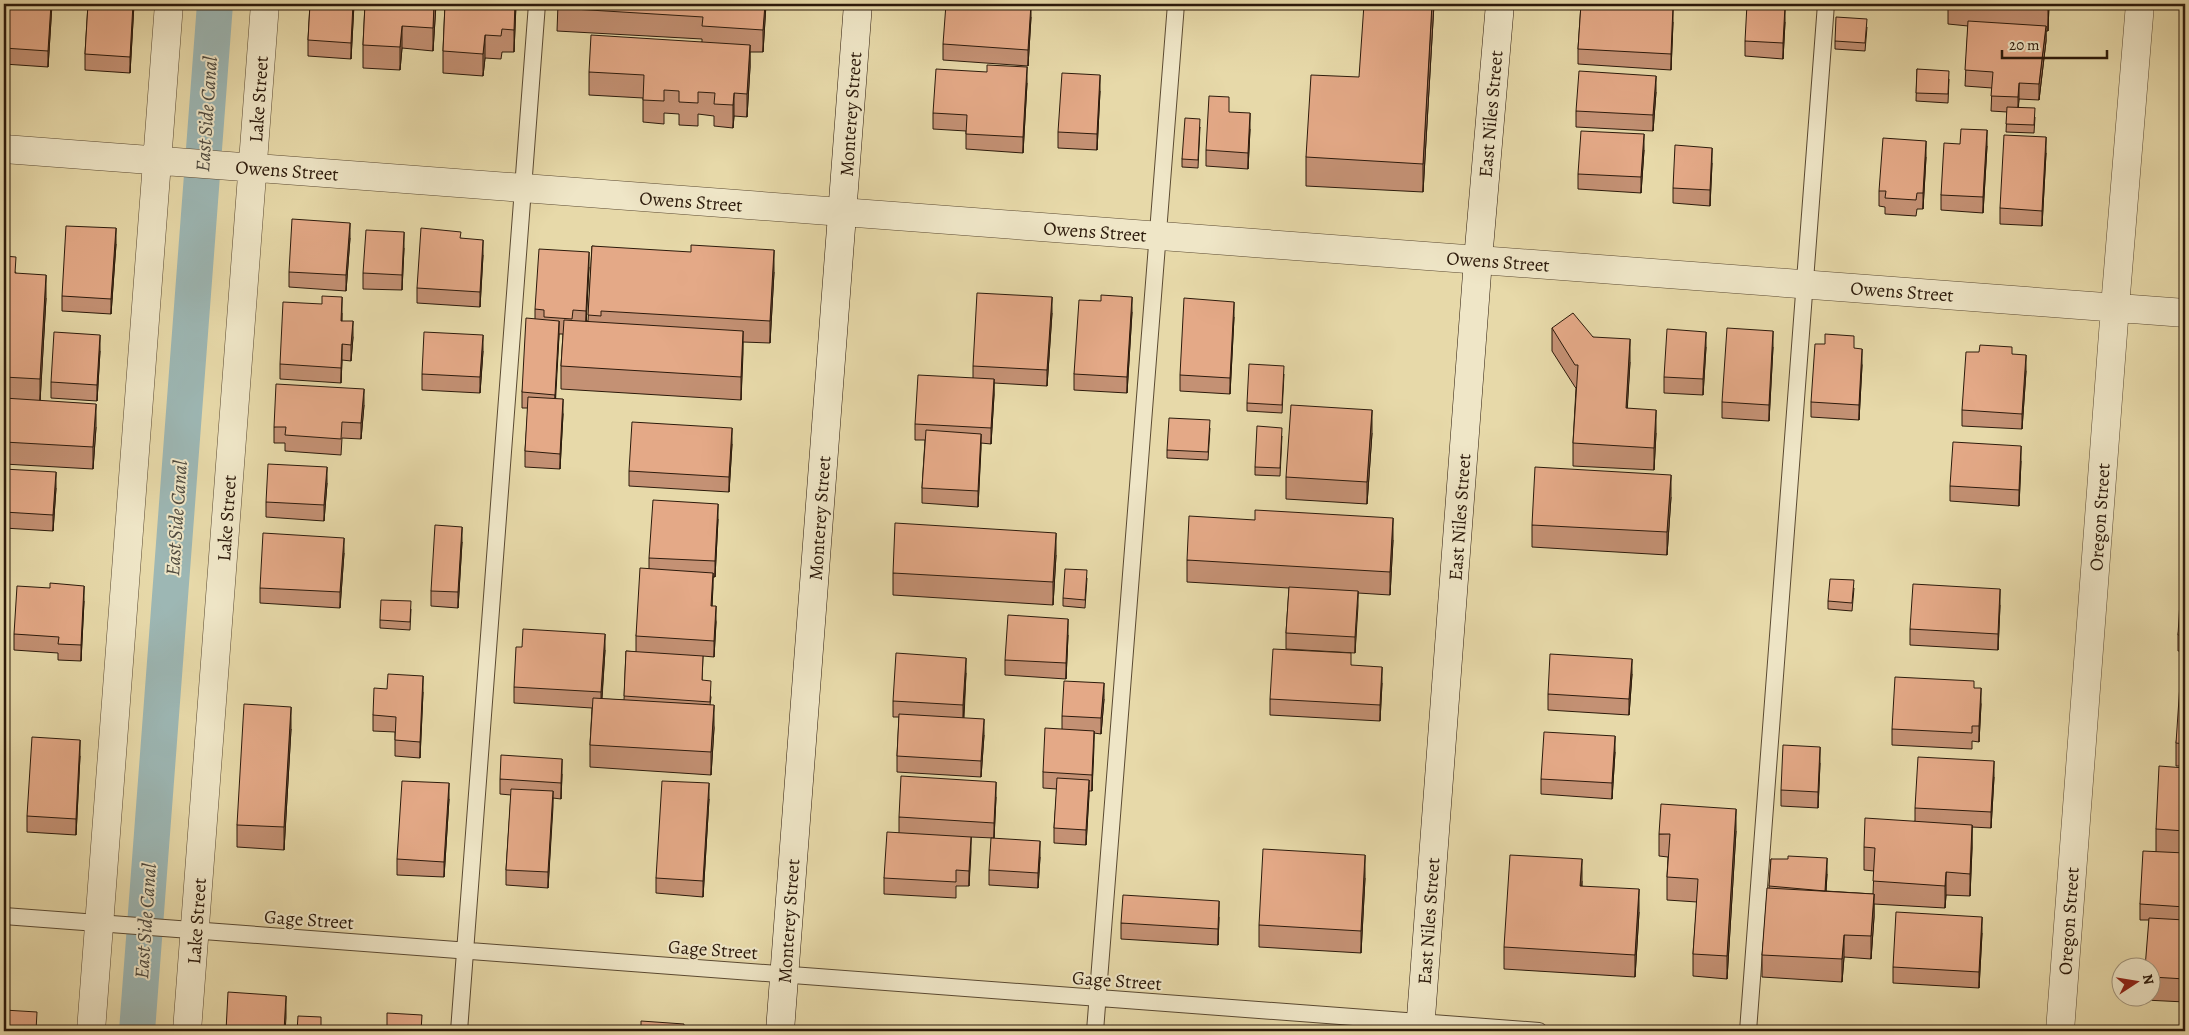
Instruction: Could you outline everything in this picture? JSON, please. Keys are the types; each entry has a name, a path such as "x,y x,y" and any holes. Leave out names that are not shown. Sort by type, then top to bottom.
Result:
{"street":[{"path":"92,1031 169,4"},
{"name":"Lake Street","path":"187,1031 265,4"},
{"name":"Monterey Street","path":"780,1031 858,4"},
{"name":"East Niles Street","path":"1420,1027 1478,260 1500,4"},
{"name":"Oregon Street","path":"2060,1031 2140,4"},
{"name":"Owens Street","path":"4,149 2185,312"}],"lane":[{"path":"459,1031 537,4"},
{"path":"1095,1031 1156,236 1176,4"},
{"path":"1748,1031 1826,4"},
{"name":"Gage Street","path":"4,916 1097,998 1420,1027 1539,1031"}],"building":[{"path":"6,4 51,4 48,51 4,48"},
{"path":"88,4 133,4 130,57 85,54"},
{"path":"310,4 353,4 351,43 308,40"},
{"path":"365,4 434,4 433,28 402,26 400,47 363,45"},
{"path":"445,4 515,4 514,30 502,29 501,36 485,35 483,54 443,51"},
{"path":"558,4 765,4 763,30 702,26 703,17 557,8"},
{"path":"946,4 1031,4 1028,50 943,44"},
{"path":"1364,4 1432,4 1423,164 1306,157 1311,75 1359,77"},
{"path":"1581,4 1673,6 1671,54 1578,49"},
{"path":"1747,4 1785,6 1783,43 1745,41"},
{"path":"1981,4 2048,4 2048,8"},
{"path":"1836,17 1867,19 1865,43 1835,41"},
{"path":"1968,21 2046,26 2039,84 2019,83 2018,97 1991,96 1993,72 1965,70"},
{"path":"591,35 750,45 747,94 734,93 733,105 714,104 715,93 698,92 698,103 679,102 679,91 664,90 664,101 643,100 644,75 589,72"},
{"path":"987,65 1027,67 1023,137 966,134 967,115 933,113 936,69 987,72"},
{"path":"1917,69 1949,71 1948,94 1916,93"},
{"path":"1579,71 1656,76 1653,115 1576,111"},
{"path":"1062,73 1100,75 1097,134 1058,132"},
{"path":"1209,96 1229,97 1229,112 1250,113 1248,153 1206,150"},
{"path":"2007,107 2035,108 2034,125 2006,124"},
{"path":"1185,118 1200,119 1198,160 1182,159"},
{"path":"1961,129 1987,130 1983,197 1941,195 1944,143 1960,144"},
{"path":"1581,131 1644,134 1641,177 1578,174"},
{"path":"2004,135 2046,137 2042,211 2000,208"},
{"path":"1883,138 1926,141 1923,193 1917,193 1916,200 1885,198 1886,191 1879,191"},
{"path":"1675,145 1712,148 1710,190 1673,188"},
{"path":"292,219 350,223 346,275 289,272"},
{"path":"66,226 116,228 111,299 62,296"},
{"path":"421,228 461,232 460,238 483,240 480,292 417,288"},
{"path":"366,230 404,232 402,275 363,273"},
{"path":"691,245 774,250 770,321 601,311 601,316 588,315 592,246 691,252"},
{"path":"539,249 589,252 586,311 573,310 572,319 544,317 544,310 535,309"},
{"path":"4,256 16,257 15,273 46,275 40,379 4,377 6,311 4,310"},
{"path":"977,293 1052,297 1047,370 973,366"},
{"path":"1101,295 1132,297 1127,377 1074,374 1079,300 1101,301"},
{"path":"322,296 342,297 341,321 353,321 351,345 342,344 341,368 280,364 283,302 322,304"},
{"path":"1184,298 1234,302 1230,378 1180,375"},
{"path":"1573,313 1593,337 1630,339 1626,408 1656,410 1654,448 1573,443 1578,365 1575,365 1552,328"},
{"path":"526,318 559,321 555,395 522,392"},
{"path":"564,320 743,331 741,377 561,366"},
{"path":"1727,328 1773,331 1769,405 1722,402"},
{"path":"1667,329 1706,332 1703,379 1664,377"},
{"path":"54,332 100,335 97,385 51,382"},
{"path":"424,332 483,335 480,377 422,374"},
{"path":"1825,334 1854,336 1854,348 1862,349 1859,405 1811,402 1815,344 1825,344"},
{"path":"1980,345 2012,347 2012,354 2026,355 2022,414 1962,410 1966,352 1979,352"},
{"path":"1249,364 1284,366 1282,405 1247,403"},
{"path":"918,375 994,379 991,428 915,424"},
{"path":"276,384 364,389 361,423 342,422 341,439 285,435 286,427 274,427"},
{"path":"528,397 563,399 560,454 525,451"},
{"path":"4,398 96,404 93,447 4,442"},
{"path":"1291,405 1372,410 1367,482 1286,477"},
{"path":"1169,418 1210,420 1208,452 1167,450"},
{"path":"632,422 732,428 729,477 629,471"},
{"path":"1257,426 1282,428 1280,468 1255,467"},
{"path":"926,430 981,434 978,491 922,488"},
{"path":"1953,442 2021,446 2019,490 1950,486"},
{"path":"268,464 327,467 324,505 266,502"},
{"path":"1535,467 1671,475 1667,532 1532,525"},
{"path":"4,469 56,472 53,515 4,512"},
{"path":"653,500 718,504 715,561 649,558"},
{"path":"1255,510 1393,518 1390,572 1187,560 1189,516 1255,520"},
{"path":"895,523 1056,533 1053,582 893,573"},
{"path":"435,525 462,527 458,592 431,591"},
{"path":"263,533 344,538 340,592 260,588"},
{"path":"640,568 713,573 711,606 716,606 714,641 636,636"},
{"path":"1065,569 1087,570 1085,600 1063,598"},
{"path":"1830,579 1854,580 1852,603 1828,601"},
{"path":"50,583 84,586 81,645 58,644 59,637 14,634 17,586 50,588"},
{"path":"1913,584 2000,589 1998,634 1910,629"},
{"path":"2181,584 2185,584 2185,635 2178,635"},
{"path":"1289,587 1358,591 1355,637 1286,633"},
{"path":"381,600 411,601 410,622 380,620"},
{"path":"1008,615 1068,619 1066,663 1005,660"},
{"path":"523,629 605,634 601,692 514,687 516,647 522,647"},
{"path":"1273,649 1351,653 1351,665 1382,667 1380,705 1270,699"},
{"path":"626,651 703,656 702,680 711,681 710,702 624,696"},
{"path":"896,653 966,658 963,705 893,701"},
{"path":"1550,654 1632,659 1629,699 1548,694"},
{"path":"388,674 423,676 420,742 395,740 396,717 373,715 374,688 387,689"},
{"path":"1895,677 1974,681 1974,688 1981,688 1979,726 1972,726 1972,733 1892,729"},
{"path":"1064,681 1104,683 1101,718 1062,716"},
{"path":"2180,684 2185,684 2185,744 2176,743"},
{"path":"593,698 714,705 711,752 590,745"},
{"path":"244,704 291,707 284,827 237,825"},
{"path":"899,714 984,719 981,761 897,756"},
{"path":"1045,728 1094,731 1092,775 1043,772"},
{"path":"1544,732 1615,736 1612,783 1541,779"},
{"path":"32,737 80,740 76,819 27,816"},
{"path":"1783,745 1820,747 1818,792 1781,790"},
{"path":"501,755 562,759 561,783 500,779"},
{"path":"1918,757 1994,761 1991,812 1915,808"},
{"path":"2159,766 2185,768 2185,831 2156,829"},
{"path":"901,776 996,782 994,823 899,817"},
{"path":"1057,778 1089,780 1086,830 1054,828"},
{"path":"402,781 449,783 444,862 397,859"},
{"path":"662,781 709,783 703,881 656,878"},
{"path":"511,789 553,791 548,872 506,870"},
{"path":"1661,804 1736,809 1727,956 1693,954 1698,879 1667,877 1670,834 1659,834"},
{"path":"1865,818 1972,825 1970,874 1946,872 1945,886 1873,881 1875,848 1864,847"},
{"path":"887,832 971,837 969,871 956,870 956,882 884,878"},
{"path":"991,838 1040,841 1038,873 989,870"},
{"path":"1263,849 1365,855 1361,931 1259,925"},
{"path":"2143,851 2185,853 2185,907 2140,904"},
{"path":"1510,855 1582,859 1580,886 1639,889 1635,955 1504,947"},
{"path":"1788,856 1827,858 1825,891 1769,886 1771,859 1788,859"},
{"path":"1767,888 1874,894 1871,936 1844,935 1842,959 1762,955"},
{"path":"1123,895 1219,901 1218,929 1121,923"},
{"path":"1896,912 1982,917 1979,972 1893,967"},
{"path":"2149,918 2185,920 2185,979 2162,978 2162,958 2146,958"},
{"path":"228,992 286,996 284,1031 226,1031"},
{"path":"4,1010 37,1012 36,1031 4,1031"},
{"path":"387,1013 422,1015 421,1031 371,1031 371,1027 387,1027"},
{"path":"298,1016 321,1017 321,1031 297,1031"},
{"path":"641,1021 684,1024 684,1031 641,1031"}],"waterway":[{"name":"East Side Canal","path":"137,1031 215,4"}]}
